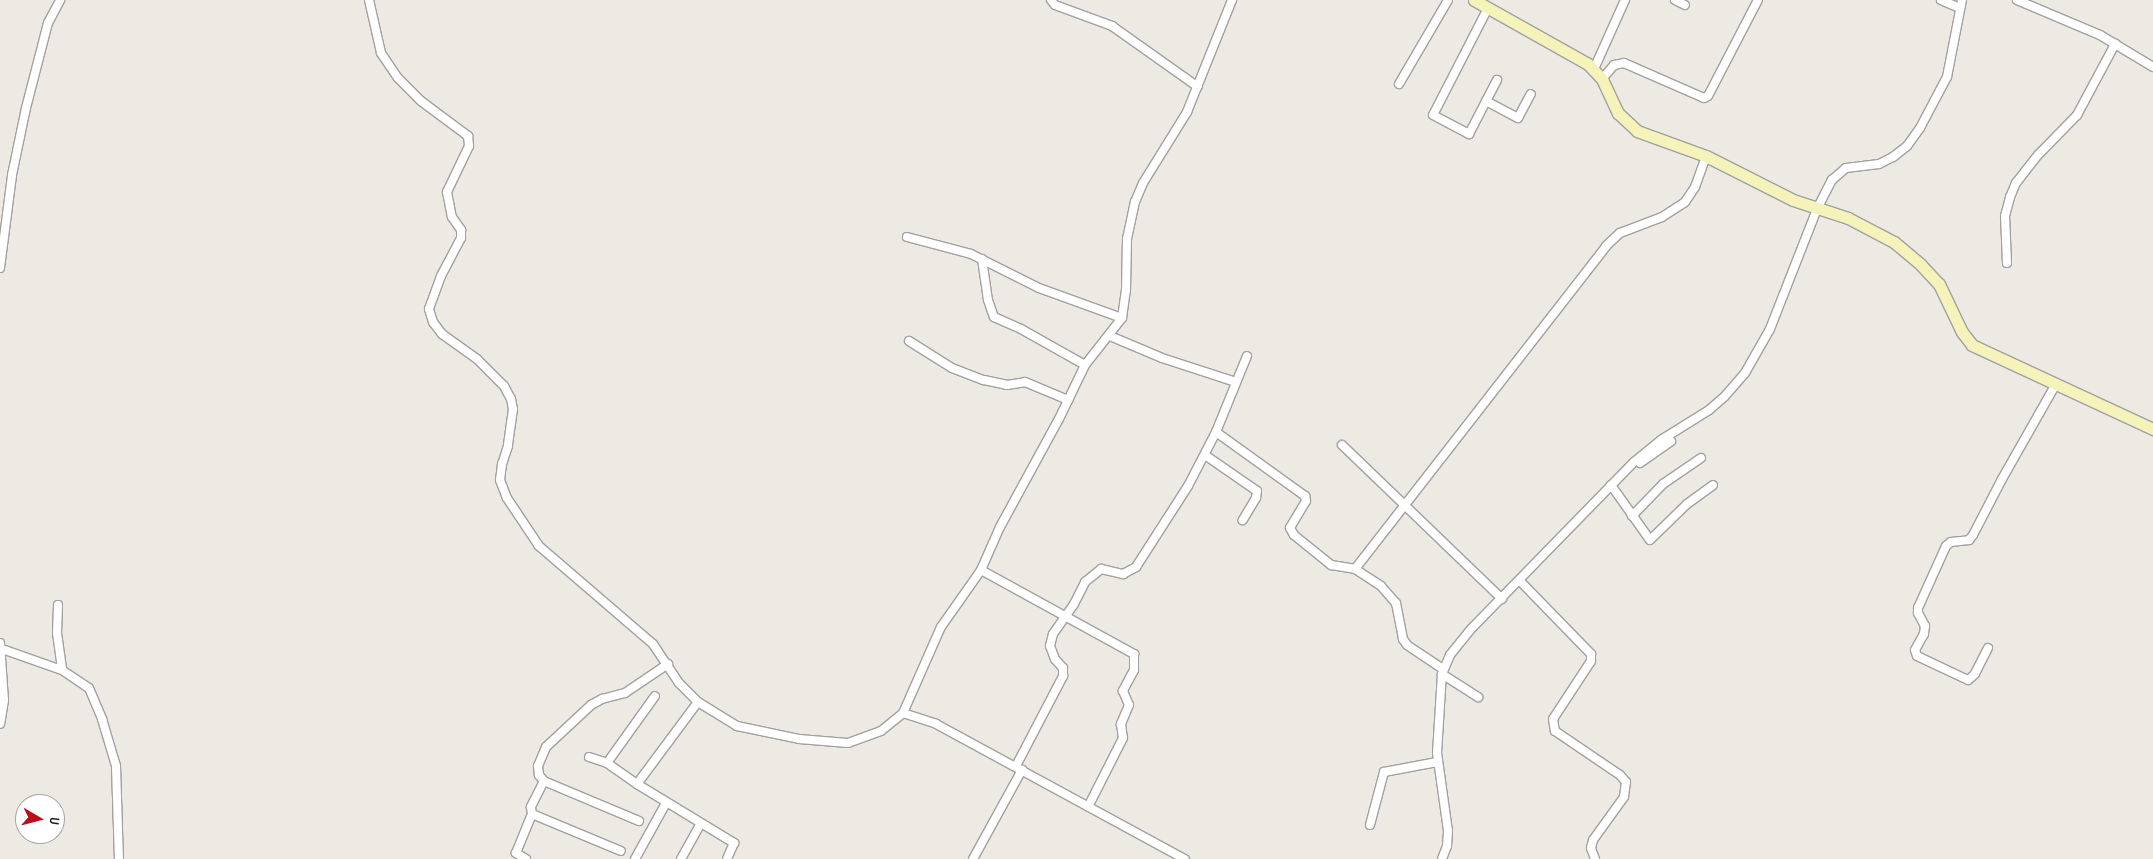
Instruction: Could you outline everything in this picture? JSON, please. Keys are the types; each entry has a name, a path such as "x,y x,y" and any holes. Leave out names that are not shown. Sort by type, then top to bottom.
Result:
{"street":[{"path":"0,268 12,175 28,99 48,23 60,0"},
{"path":"369,0 381,53 390,67 408,90 469,138 469,146 447,192 452,217 461,230 461,238 428,307 433,322 442,334 477,359 504,386 513,403 509,437 500,471 501,485 539,546 653,644 679,683 698,702 737,726 799,739 848,743 881,731 903,712 941,627 980,570 1000,527 1085,365 1110,336 1122,318 1126,290 1127,239 1135,202 1143,183 1187,112 1232,0"},
{"path":"1051,0 1055,5 1112,26 1198,87"},
{"path":"1399,84 1448,0"},
{"path":"1474,0 1578,57 1594,69 1602,79 1618,113 1631,127 1643,134 1706,156 1793,200 1848,218 1872,230 1908,254 1939,284 1962,332 1972,345 2056,384 2152,425"},
{"path":"1594,69 1625,0"},
{"path":"1675,0 1686,5"},
{"path":"1602,79 1614,65 1624,63 1662,81 1706,97 1710,95 1758,0"},
{"path":"1442,859 1447,846 1448,825 1437,762 1442,672 1450,655 1471,629 1648,450 1710,410 1725,396 1744,373 1770,329 1817,209 1832,180 1841,170 1887,160 1907,146 1916,134 1947,77 1961,4 1941,0"},
{"path":"2017,0 2088,30 2153,67"},
{"path":"1488,8 1433,115 1469,134 1497,80"},
{"path":"2007,263 2005,216 2016,183 2038,155 2077,115 2115,44"},
{"path":"1486,101 1518,118 1531,94"},
{"path":"1355,570 1606,246 1620,233 1662,217 1685,202 1695,187 1706,156"},
{"path":"907,237 958,250 982,259 1039,288 1122,318"},
{"path":"982,259 988,300 994,317 1021,329 1085,365"},
{"path":"1110,336 1162,358 1236,382"},
{"path":"909,341 952,368 984,380 1004,385 1025,382 1068,400"},
{"path":"973,859 1063,676 1063,668 1054,659 1050,646 1053,634 1065,618 1085,582 1101,569 1123,574 1136,567 1205,456 1247,356"},
{"path":"1988,648 1975,674 1968,680 1917,656 1915,650 1924,634 1925,626 1918,613 1918,608 1946,546 1951,542 1969,540 1973,536 2002,479 2056,384"},
{"path":"1216,432 1305,496 1306,501 1290,528 1297,539 1331,565 1365,574 1392,597 1398,610 1403,639 1407,645 1478,697"},
{"path":"1612,487 1642,461 1671,441"},
{"path":"1342,445 1502,599"},
{"path":"1205,456 1257,491 1256,498 1243,520"},
{"path":"1632,516 1663,484 1701,458"},
{"path":"1612,487 1649,539 1652,540 1687,504 1713,485"},
{"path":"980,570 1134,654 1134,670 1123,691 1129,705 1121,724 1124,738 1088,807"},
{"path":"1520,580 1591,654 1591,661 1553,719 1555,731 1620,775 1626,782 1624,797 1593,840 1591,848 1595,859"},
{"path":"58,605 58,633 62,670"},
{"path":"0,724 4,700 1,646 62,670 89,688 110,742 117,774 120,859"},
{"path":"639,821 544,781 538,770 542,753 583,712 597,701 628,691 668,664"},
{"path":"607,763 655,696"},
{"path":"637,784 698,702"},
{"path":"903,712 936,724 1185,859"},
{"path":"589,757 607,763 666,803 735,843 727,859"},
{"path":"1370,824 1384,772 1437,762"},
{"path":"526,859 516,853 532,814 531,808 544,781"},
{"path":"635,859 666,803"},
{"path":"532,814 621,851"},
{"path":"681,859 701,823"}]}
